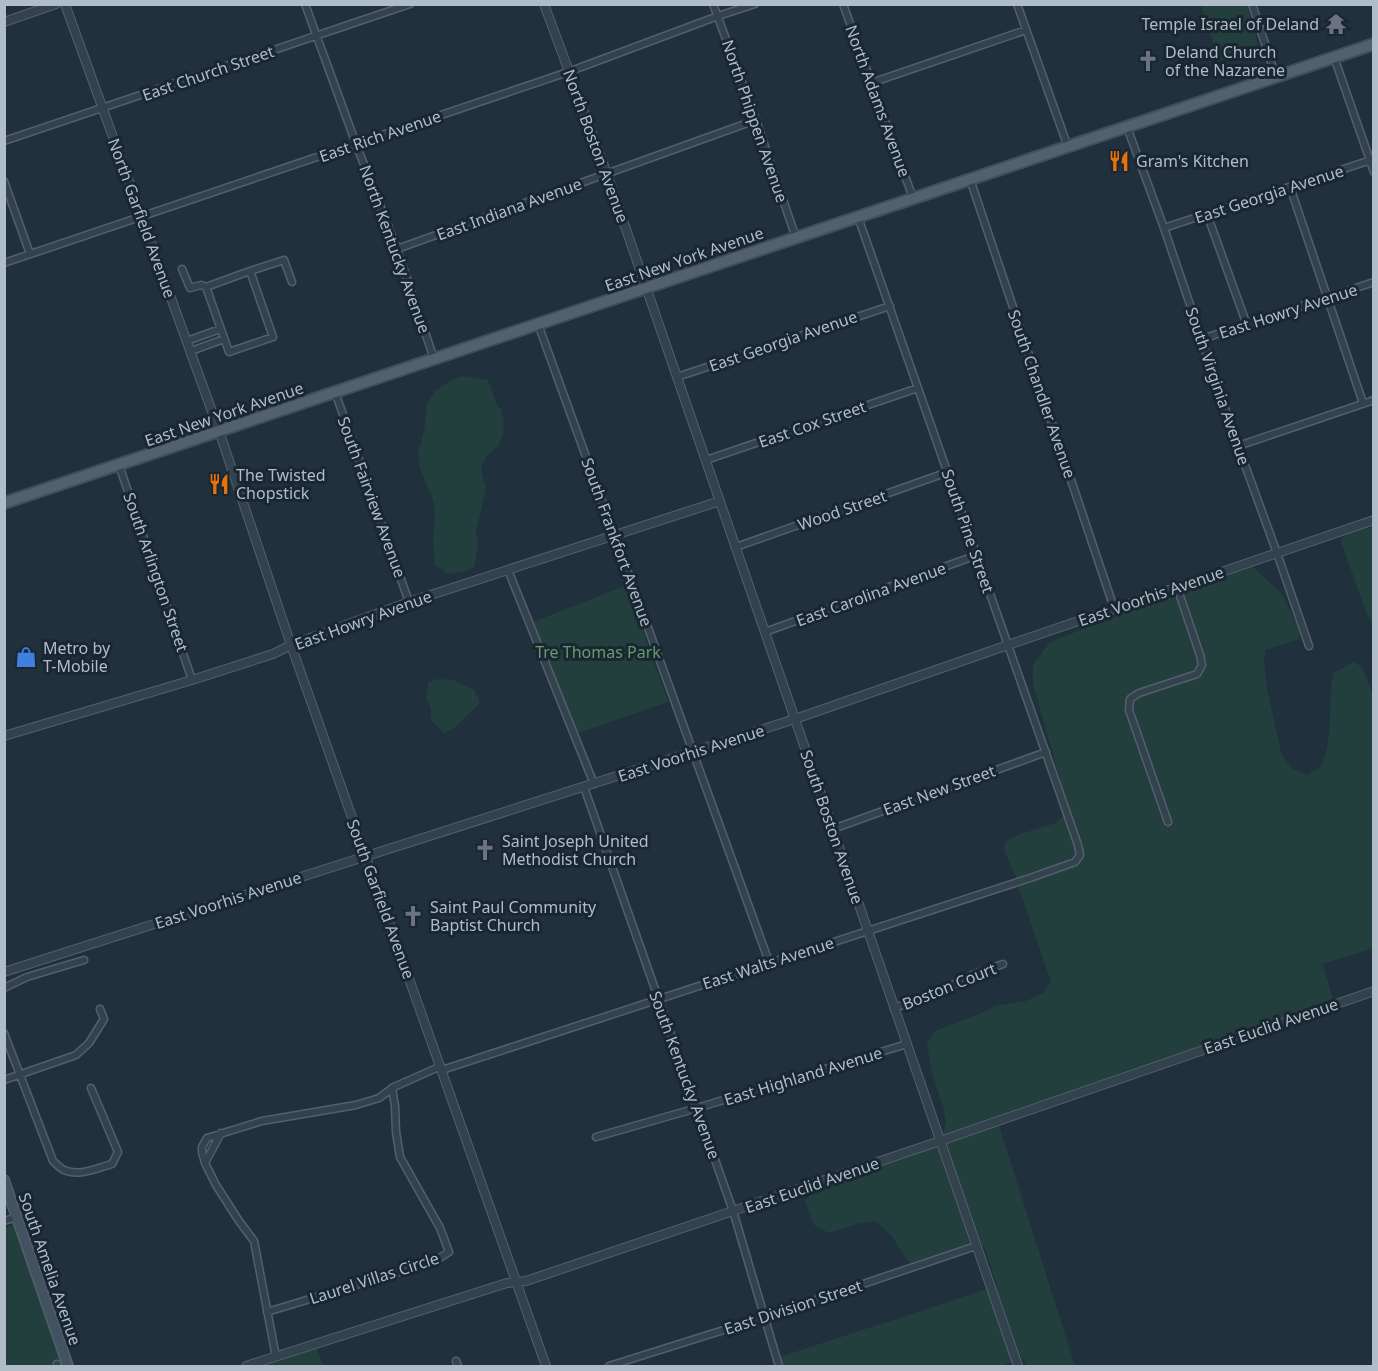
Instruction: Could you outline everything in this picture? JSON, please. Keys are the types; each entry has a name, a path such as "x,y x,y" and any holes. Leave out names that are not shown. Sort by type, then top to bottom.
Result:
{"main road":[{"name":"East New York Avenue","path":"4,503 1374,44"},
{"name":"South Amelia Avenue","path":"4,1180 68,1366"}],"street":[{"path":"4,22 56,4"},
{"name":"North Garfield Avenue","path":"65,4 219,431"},
{"name":"North Kentucky Avenue","path":"305,4 397,249 434,359"},
{"name":"East Church Street","path":"4,141 410,4"},
{"name":"North Boston Avenue","path":"544,4 607,174 646,288"},
{"name":"North Phippen Avenue","path":"713,4 796,238"},
{"name":"East Rich Avenue","path":"4,263 568,72 755,4"},
{"name":"North Adams Avenue","path":"843,4 913,198"},
{"path":"1017,4 1068,147"},
{"path":"1252,4 1276,77"},
{"path":"871,83 1026,30"},
{"path":"1334,57 1372,160 1374,172"},
{"name":"East Indiana Avenue","path":"397,249 756,120"},
{"name":"South Virginia Avenue","path":"1127,127 1310,646"},
{"name":"East Georgia Avenue","path":"1164,228 1372,160"},
{"name":"South Chandler Avenue","path":"970,179 1114,608"},
{"path":"4,181 30,254"},
{"path":"1290,187 1363,403"},
{"path":"1207,214 1247,325"},
{"name":"South Pine Street","path":"858,217 1078,845"},
{"path":"182,269 190,288 201,285 206,287 284,260 292,282"},
{"path":"206,287 229,352 273,336 250,271"},
{"name":"East Howry Avenue","path":"1202,339 1374,282"},
{"name":"South Boston Avenue","path":"646,288 1018,1366"},
{"name":"East Georgia Avenue","path":"677,377 890,306"},
{"name":"South Frankfort Avenue","path":"538,324 769,962"},
{"path":"187,341 220,329"},
{"path":"190,351 224,339"},
{"name":"East Cox Street","path":"706,460 918,388"},
{"name":"South Fairview Avenue","path":"335,392 409,602"},
{"path":"1238,446 1374,399"},
{"name":"South Garfield Avenue","path":"219,431 291,645 546,1366"},
{"name":"South Arlington Street","path":"119,465 192,680"},
{"name":"Wood Street","path":"736,547 948,472"},
{"name":"East Howry Avenue","path":"4,736 273,654 291,645 409,602 720,501"},
{"name":"East Voorhis Avenue","path":"4,972 795,719 1374,520"},
{"name":"East Carolina Avenue","path":"765,632 977,555"},
{"path":"508,570 594,783"},
{"path":"1168,822 1129,710 1130,699 1138,693 1197,674 1202,665 1177,587"},
{"name":"East New Street","path":"833,829 1046,752"},
{"name":"South Kentucky Avenue","path":"584,787 733,1211 779,1366"},
{"name":"East Walts Avenue","path":"441,1068 1030,878 1075,862 1080,855 1078,845"},
{"path":"4,988 27,977 84,960"},
{"name":"Boston Court","path":"894,1008 939,992 972,975 1004,964"},
{"name":"East Euclid Avenue","path":"246,1366 496,1286 526,1281 1374,991"},
{"path":"4,1080 76,1055 89,1042 104,1019 100,1009"},
{"path":"4,1033 53,1161 63,1170 76,1173 112,1164 118,1152 91,1088"},
{"name":"East Highland Avenue","path":"596,1137 907,1044"},
{"path":"276,1357 254,1241 216,1185 205,1163 202,1152 203,1143 207,1138 262,1120 356,1105 379,1098 392,1088 441,1068"},
{"name":"Laurel Villas Circle","path":"267,1312 435,1261 449,1252 440,1228 400,1156 396,1132 396,1106 392,1088"},
{"path":"205,1163 221,1133"},
{"path":"4,1221 17,1217"},
{"name":"East Division Street","path":"609,1366 765,1317 976,1246"}],"green space":[{"path":"1201,5 1253,5 1248,8 1259,48 1219,61"},
{"path":"462,376 488,380 498,408 501,408 504,422 503,435 497,447 486,457 481,469 486,489 476,530 478,546 474,567 467,571 448,574 435,565 433,500 420,468 418,453 424,431 427,404 434,392"},
{"path":"1374,527 1373,622 1368,617 1340,539 1358,530"},
{"path":"1252,566 1282,594 1299,629 1299,639 1266,650 1264,661 1267,689 1282,756 1293,769 1307,775 1319,767 1324,760 1329,737 1333,673 1354,662 1362,667 1374,698 1373,948 1323,964 1333,1000 942,1135 946,1122 931,1069 927,1043 935,1031 994,1006 1026,1001 1043,993 1051,982 1018,886 1076,866 1083,856 1083,848 1061,783 1033,684 1033,665 1050,642 1195,585"},
{"name":"Tre Thomas Park","path":"627,585 668,702 578,733 533,622"},
{"path":"437,679 453,680 474,690 480,701 454,728 444,733 431,720 431,709 426,699 428,682"},
{"path":"1064,815 1076,850 1073,858 1016,878 1004,850 1005,842 1020,834 1056,823"},
{"path":"999,1125 1075,1366 1027,1366 1024,1359 1020,1360 994,1286 997,1285 984,1246 980,1246 945,1144"},
{"path":"938,1146 971,1243 910,1264 890,1234 874,1221 829,1233 814,1225 805,1201 816,1188"},
{"path":"16,1224 64,1366 5,1366 5,1228"},
{"path":"987,1289 1012,1362 1000,1366 782,1366 780,1357"},
{"path":"317,1348 323,1366 260,1366"}],"place":[{"name":"Temple Israel of Deland","path":"1336,24"},
{"name":"Deland Church of the Nazarene","path":"1148,61"},
{"name":"Gram's Kitchen","path":"1119,161"},
{"name":"The Twisted Chopstick","path":"219,484"},
{"name":"Metro by T-Mobile","path":"26,657"},
{"name":"Saint Joseph United Methodist Church","path":"485,850"},
{"name":"Saint Paul Community Baptist Church","path":"413,916"}]}
